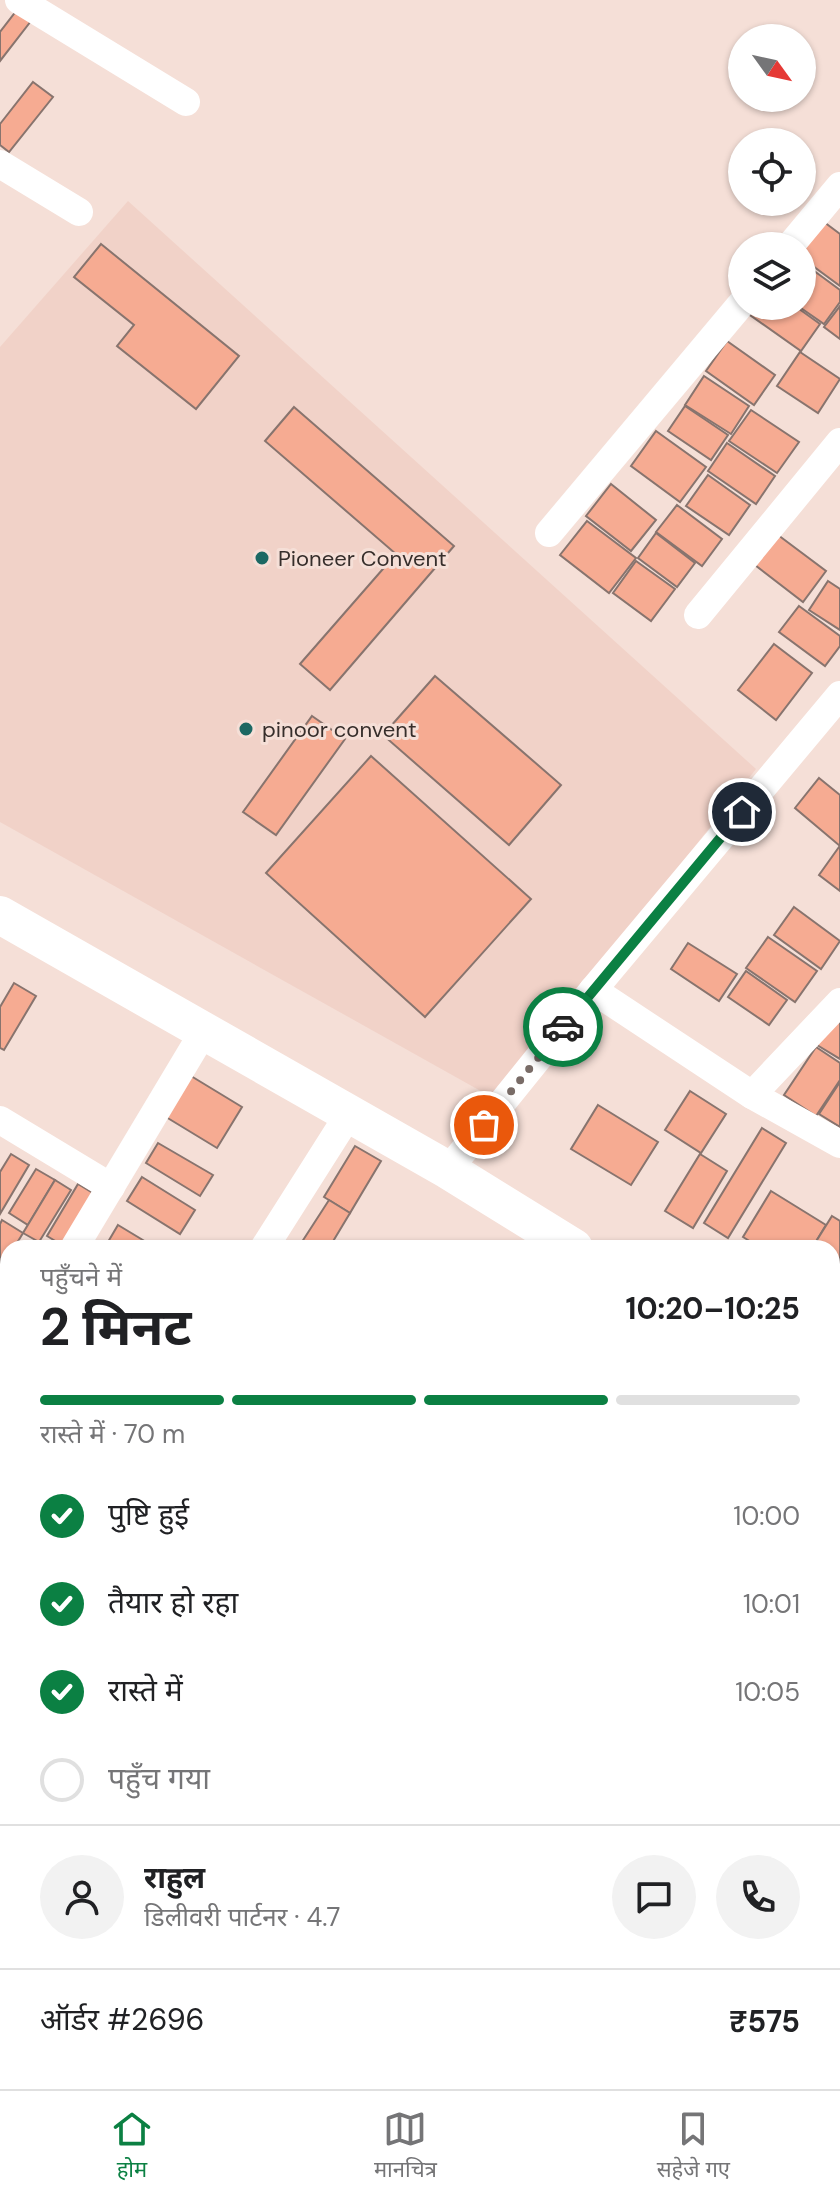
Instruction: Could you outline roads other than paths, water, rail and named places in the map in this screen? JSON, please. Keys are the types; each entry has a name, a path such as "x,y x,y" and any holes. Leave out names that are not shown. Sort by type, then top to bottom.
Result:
{"street":[{"path":"19,0 186,102"},
{"path":"0,164 79,212"},
{"path":"802,232 840,186"},
{"path":"549,533 728,320"},
{"path":"698,615 840,442"},
{"path":"448,1170 593,990 840,695"},
{"path":"0,915 448,1170 561,1240"},
{"path":"593,990 752,1095 840,1144"},
{"path":"752,1095 840,1002"},
{"path":"79,1240 204,1031"},
{"path":"269,1240 349,1114"},
{"path":"0,1120 111,1187"}],"place":[{"name":"Pioneer Convent","path":"262,558"},
{"name":"pinoor convent","path":"246,729"}]}
